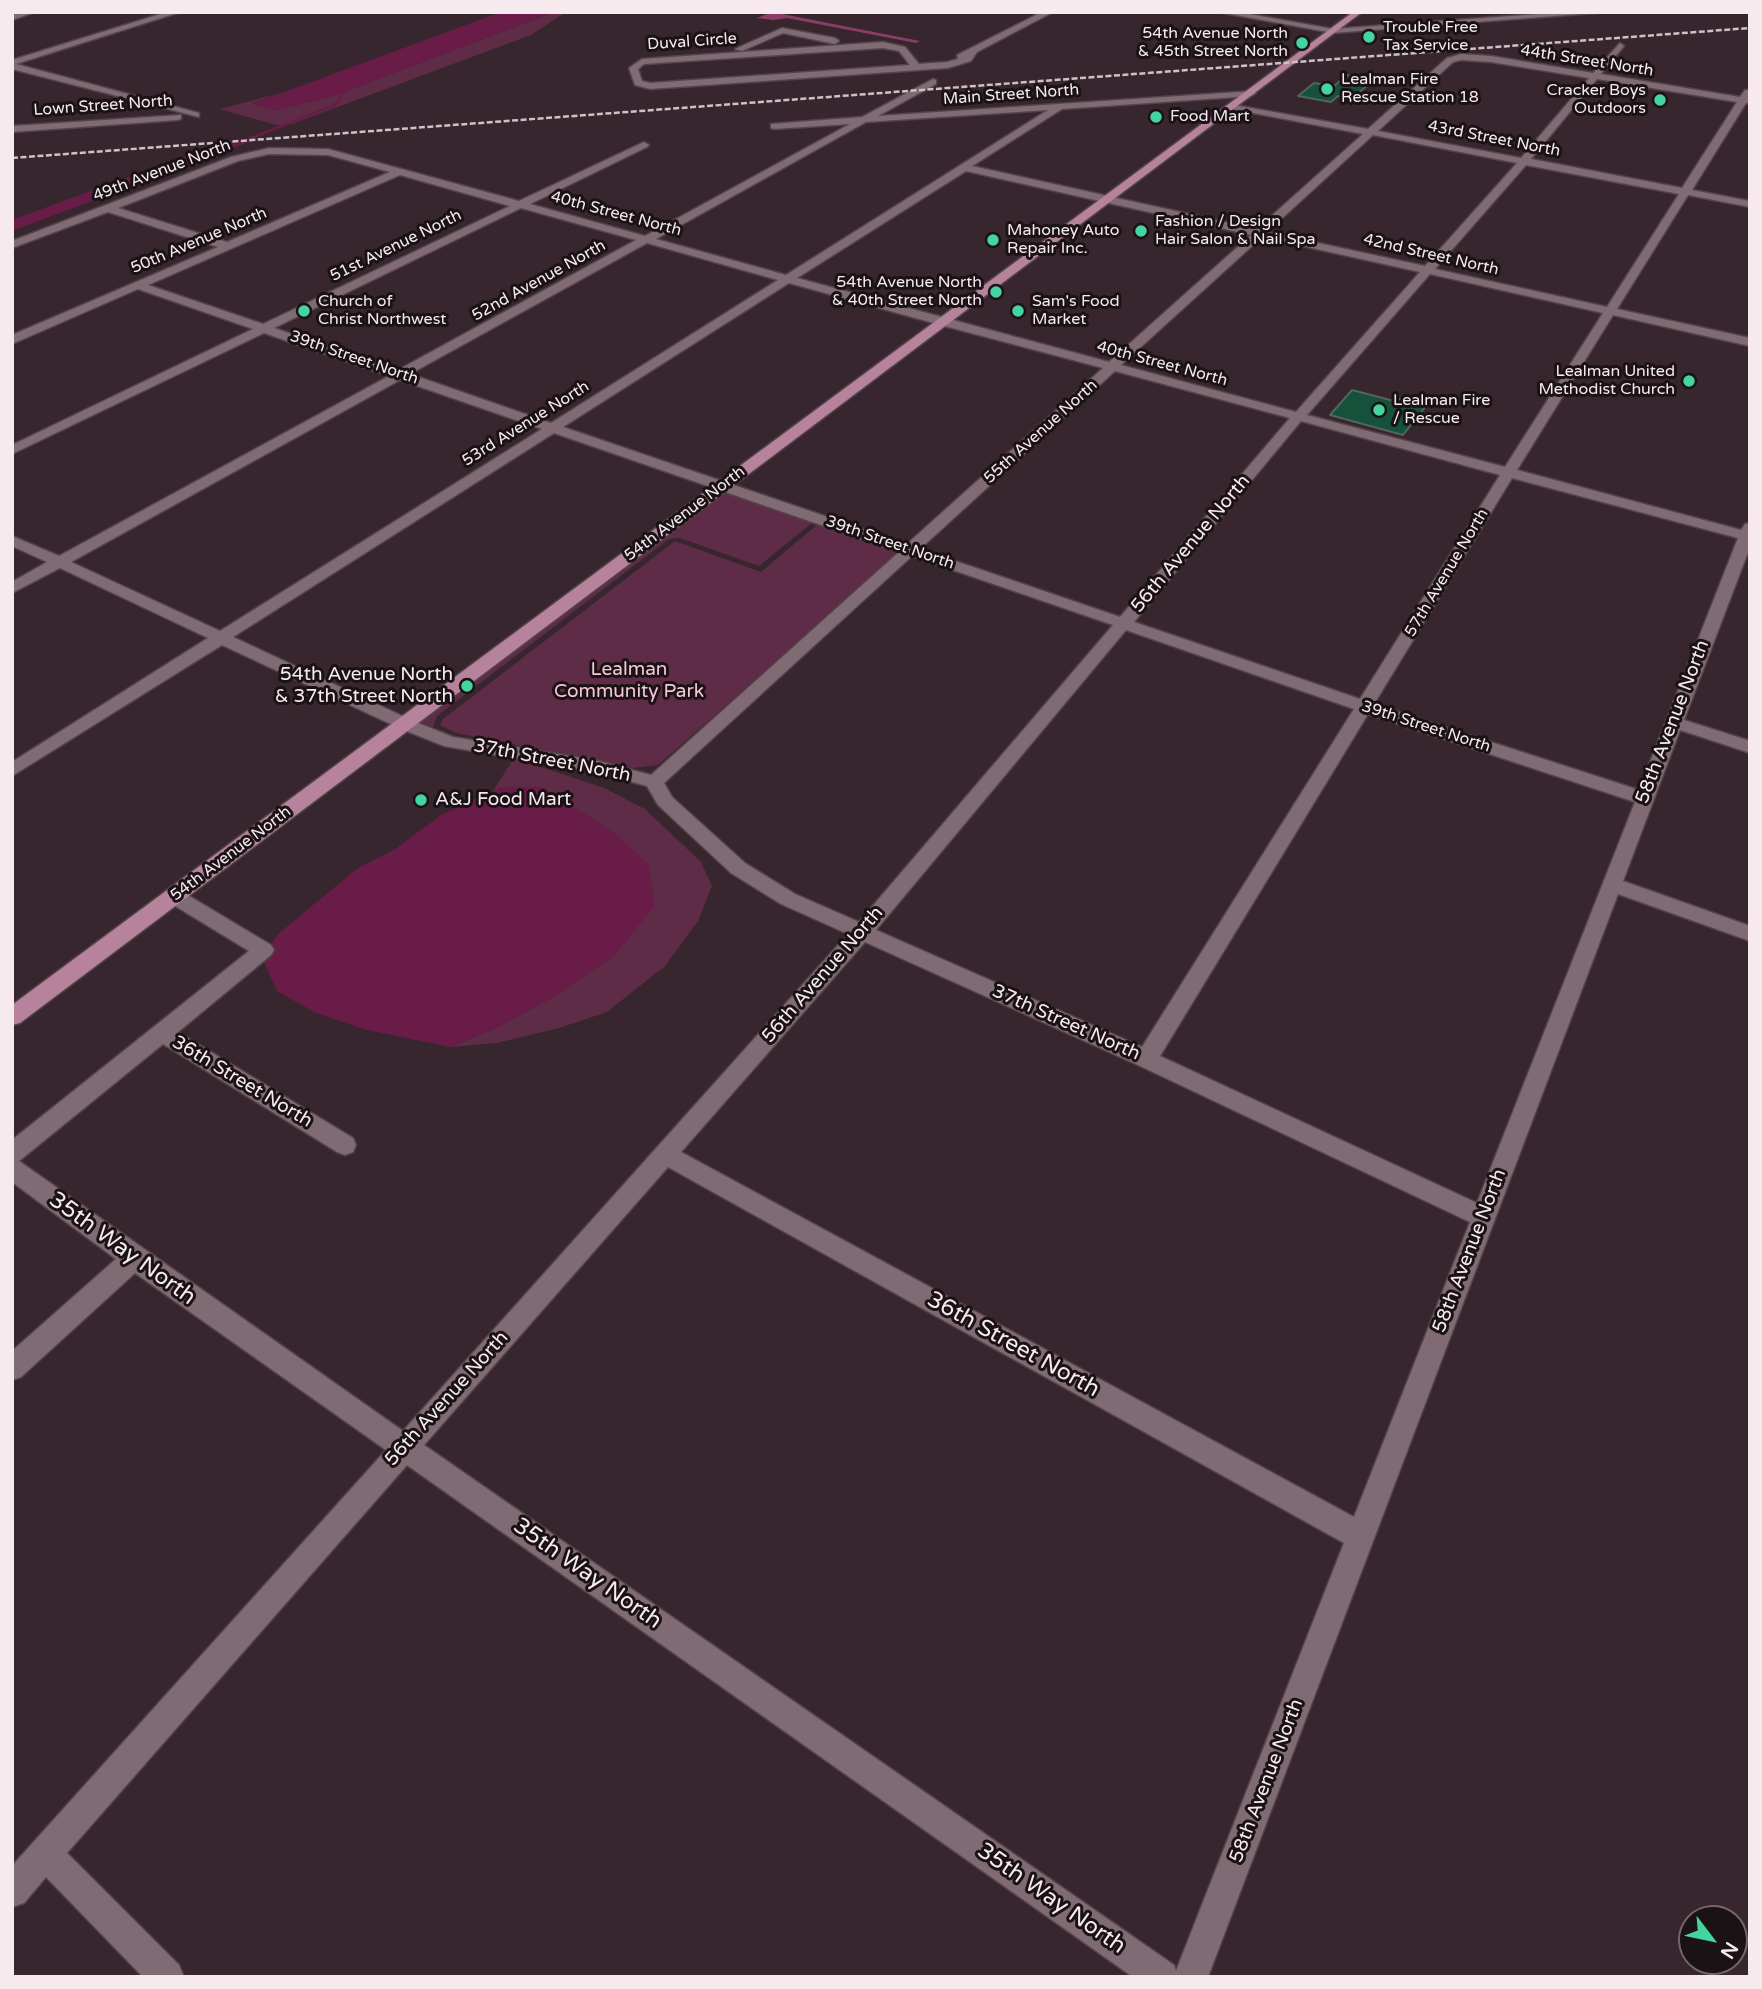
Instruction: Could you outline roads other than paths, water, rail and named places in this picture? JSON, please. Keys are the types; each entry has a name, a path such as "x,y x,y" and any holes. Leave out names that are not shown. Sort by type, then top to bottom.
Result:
{"main road":[{"name":"54th Avenue North","path":"12,1017 1358,12"}],"street":[{"path":"12,18 31,12"},
{"path":"12,64 176,12"},
{"name":"Duval Circle","path":"916,67 899,48 883,45 642,62 633,68 638,83 648,86 794,76 916,67 950,64 968,59 973,53 1049,12"},
{"path":"1467,22 1478,12"},
{"path":"1229,13 1333,31 1603,12"},
{"path":"725,56 782,30 861,47"},
{"name":"56th Avenue North","path":"12,1891 862,932 1298,417 1524,161 1620,46"},
{"path":"780,52 794,76"},
{"name":"44th Street North","path":"1461,57 1747,97"},
{"name":"55th Avenue North","path":"654,782 1450,60 1461,57"},
{"name":"Lown Street North","path":"12,64 196,115 12,129"},
{"name":"52nd Avenue North","path":"12,588 933,82"},
{"name":"Main Street North","path":"774,126 1251,93"},
{"name":"57th Avenue North","path":"1146,1059 1508,472 1747,97"},
{"name":"43rd Street North","path":"1232,106 1750,204"},
{"name":"53rd Avenue North","path":"12,770 1059,107"},
{"name":"51st Avenue North","path":"12,450 644,145"},
{"name":"49th Avenue North","path":"12,245 235,159 269,150 328,152"},
{"name":"40th Street North","path":"328,152 1298,417 1748,531"},
{"name":"42nd Street North","path":"966,168 1750,342"},
{"name":"50th Avenue North","path":"12,340 399,172"},
{"path":"107,208 227,246"},
{"name":"39th Street North","path":"137,285 1124,624 1644,798"},
{"name":"58th Avenue North","path":"1191,1977 1748,531"},
{"name":"37th Street North","path":"12,540 405,724 450,742 595,766 654,782 665,801 738,868 788,899 1146,1059 1483,1217"},
{"path":"1673,722 1750,747"},
{"path":"1611,884 1750,934"},
{"name":"36th Street North","path":"174,896 264,950 162,1033 345,1145"},
{"path":"12,1154 162,1033"},
{"name":"36th Street North","path":"667,1155 1360,1536"},
{"name":"35th Way North","path":"12,1169 134,1258 1163,1977"},
{"path":"12,1368 134,1258"},
{"path":"46,1854 167,1977"}],"waterway":[{"path":"236,144 335,105 349,87"}],"railway":[{"path":"12,158 1750,28"}],"place":[{"name":"Trouble Free Tax Service","path":"1369,37"},
{"name":"54th Avenue North & 45th Street North","path":"1302,43"},
{"name":"Lealman Fire Rescue Station 18","path":"1327,89"},
{"name":"Cracker Boys Outdoors","path":"1660,100"},
{"name":"Food Mart","path":"1156,117"},
{"name":"Fashion / Design Hair Salon & Nail Spa","path":"1141,231"},
{"name":"Mahoney Auto Repair Inc.","path":"993,240"},
{"name":"54th Avenue North & 40th Street North","path":"996,292"},
{"name":"Church of Christ Northwest","path":"304,311"},
{"name":"Sam's Food Market","path":"1018,311"},
{"name":"Lealman United Methodist Church","path":"1689,381"},
{"name":"Lealman Fire / Rescue","path":"1379,410"},
{"name":"54th Avenue North & 37th Street North","path":"467,686"},
{"name":"A&J Food Mart","path":"421,800"}],"park label":[{"name":"Lealman Community Park","path":"629,681"}]}
